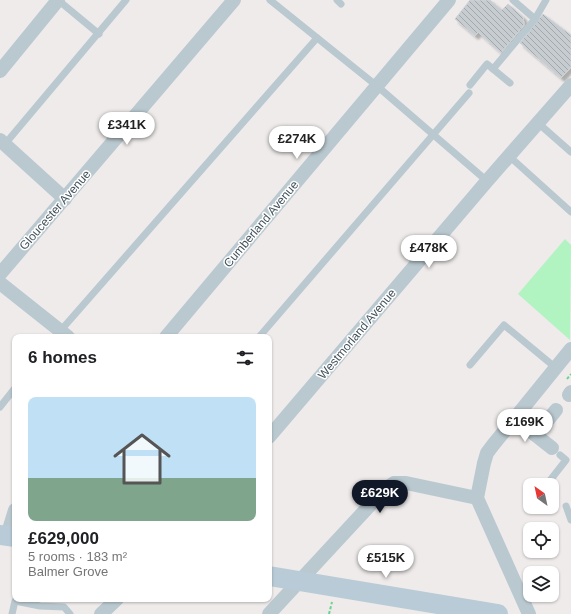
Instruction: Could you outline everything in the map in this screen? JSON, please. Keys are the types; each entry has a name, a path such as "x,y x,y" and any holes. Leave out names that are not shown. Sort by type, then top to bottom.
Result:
{"main road":[{"path":"272,576 498,614"}],"street":[{"path":"0,71 58,0"},
{"name":"Gloucester Avenue","path":"0,274 234,0"},
{"name":"Cumberland Avenue","path":"169,334 449,0"},
{"name":"Westmorland Avenue","path":"272,433 487,181 571,85"},
{"path":"3,142 65,198"},
{"path":"0,283 60,334"},
{"path":"529,614 477,498 487,453 514,418 565,360"},
{"path":"536,435 556,410"},
{"path":"514,418 556,452"},
{"path":"269,614 384,490 394,483 406,483 477,498"},
{"path":"7,536 12,520"}],"lane":[{"path":"58,0 99,34"},
{"path":"3,142 99,34 126,0"},
{"path":"270,0 377,86 487,181"},
{"path":"513,0 535,19"},
{"path":"493,69 535,19 546,0"},
{"path":"62,334 317,38"},
{"path":"470,85 487,64 510,83"},
{"path":"262,334 468,93"},
{"path":"538,123 571,152"},
{"path":"509,156 571,212"},
{"path":"470,365 504,325 565,360"},
{"path":"0,408 12,392"},
{"path":"552,478 566,460 556,452"},
{"path":"566,506 571,520"},
{"path":"12,614 15,602"},
{"path":"20,602 40,606 64,608 70,614"}],"green space":[{"path":"565,239 571,245 570,340 518,294"}],"building":[{"path":"470,0 490,0 502,10 508,4 523,17 524,25 501,53 478,32 475,36 455,19"},
{"path":"543,14 571,35 571,67 561,78 520,43"}]}
